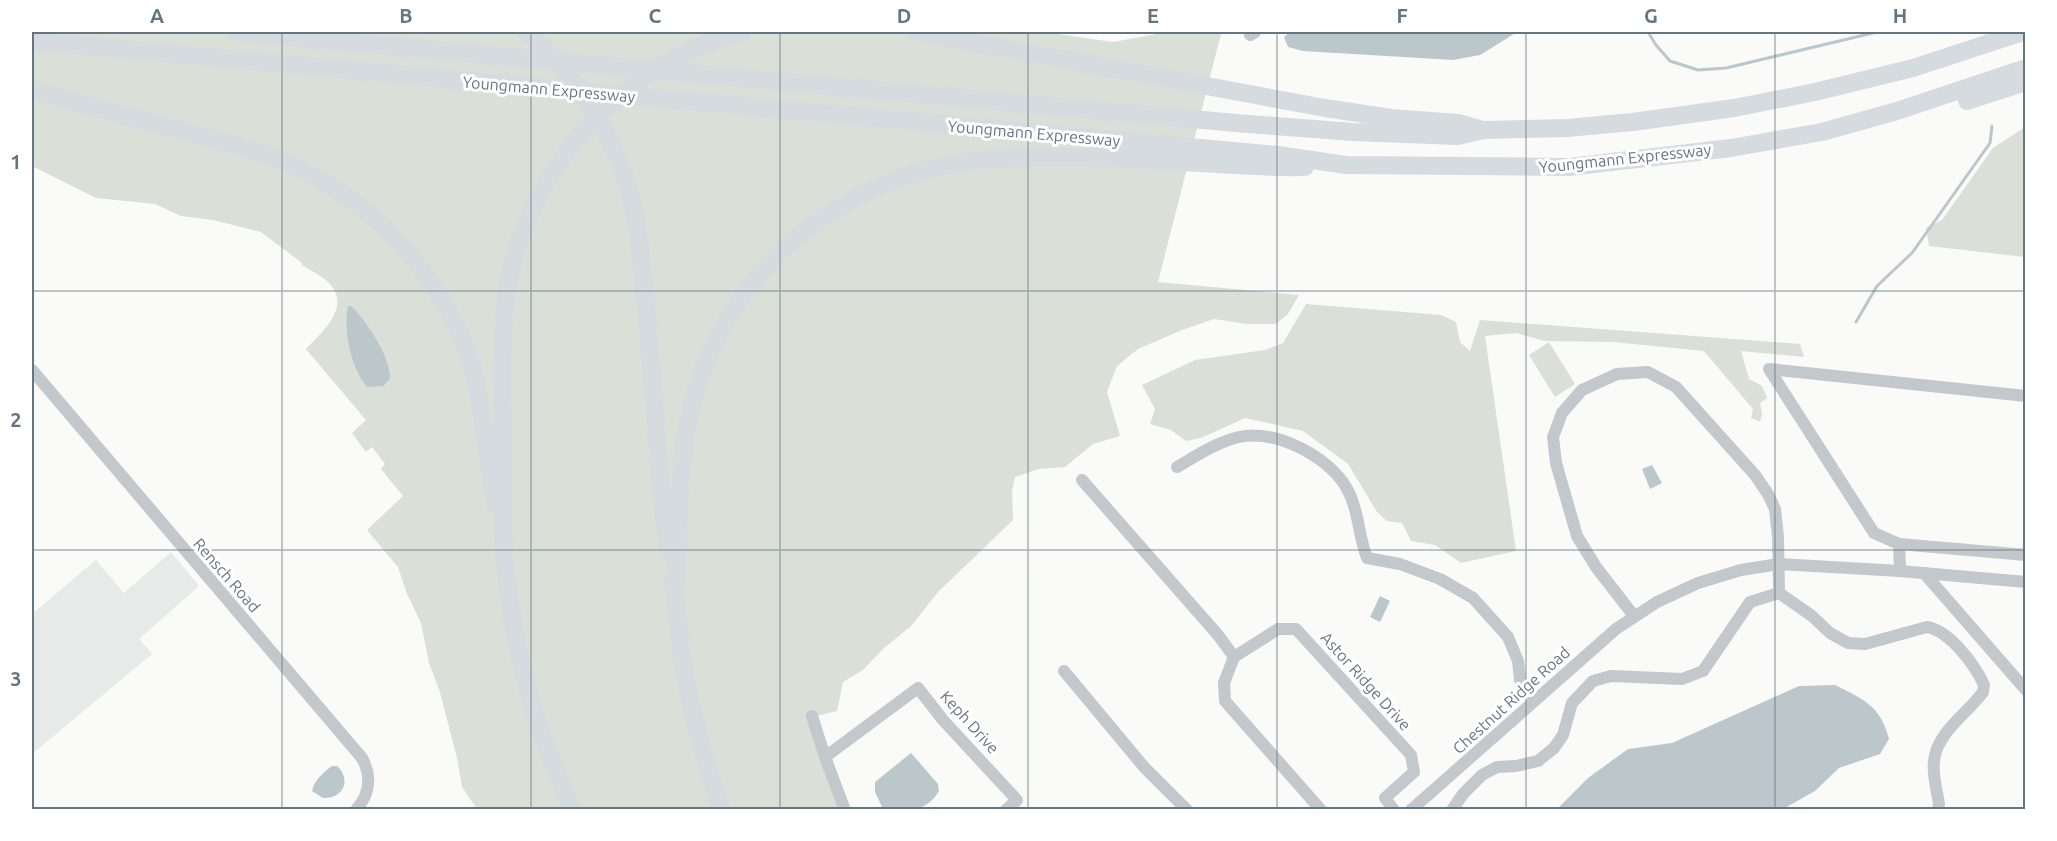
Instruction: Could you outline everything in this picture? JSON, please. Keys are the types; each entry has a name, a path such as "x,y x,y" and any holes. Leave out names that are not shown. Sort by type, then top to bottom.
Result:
{"highway":[{"name":"Youngmann Expressway","path":"236,32 1319,130 1458,136 1484,130 1600,125 1750,105 1913,68 2023,32"},
{"path":"526,32 559,64 594,112 614,150 631,198 642,264 663,511 682,656 702,751 722,810"},
{"path":"504,550 503,335 508,285 515,254 533,208 568,148 606,107 645,76 688,52 739,32"},
{"path":"916,32 1325,108 1391,118 1458,123 1484,130"},
{"name":"Youngmann Expressway","path":"32,41 1278,155 1346,165 1569,167 1731,148 1822,132 1898,111 2025,68"},
{"path":"1822,132 1854,131 1906,120 2025,82"},
{"path":"32,90 253,151 284,162 342,193 391,233 411,256 436,290 467,352 482,413 512,611 526,680 540,729 572,810"},
{"path":"675,591 682,461 690,412 708,358 726,321 758,276 799,236 839,207 881,185 913,174 944,166 992,159 1125,160 1276,168 1346,165"}],"street":[{"path":"2025,396 1769,369 1874,533 1899,544 2025,555"},
{"name":"Rensch Road","path":"32,370 362,758 368,770 369,784 365,797 356,810"},
{"path":"1634,616 1596,567 1577,536 1556,463 1553,437 1562,413 1582,390 1617,374 1648,372 1676,387 1755,475 1775,509 1779,593"},
{"path":"1177,467 1207,449 1240,437 1266,436 1301,448 1324,462 1346,487 1357,514 1367,558 1400,564 1440,579 1473,598 1508,637 1518,661 1520,680 1524,689 1536,699"},
{"path":"1082,480 1218,635 1234,657 1224,683 1225,701 1322,810"},
{"path":"1899,544 1900,571"},
{"name":"Chestnut Ridge Road","path":"1411,810 1616,629 1657,602 1698,583 1741,570 1779,564 1900,571 2025,582"},
{"path":"1924,573 2025,690"},
{"path":"1452,810 1463,794 1482,775 1497,767 1538,761 1554,748 1563,735 1572,703 1593,681 1611,676 1682,679 1703,671 1750,602 1779,593"},
{"path":"1779,593 1812,615 1830,633 1848,643 1865,644 1927,627 1934,628 1947,637 1974,667 1984,685 1983,692 1945,735 1933,762 1938,810"},
{"name":"Astor Ridge Drive","path":"1234,657 1278,629 1296,629 1411,755 1414,772 1385,798 1394,810"},
{"path":"1064,671 1144,768 1187,810"},
{"name":"Keph Drive","path":"825,757 918,688 1017,800 1006,810"},
{"path":"812,716 845,810"}],"shaded area":[{"path":"32,32 1044,32 1113,42 1168,32 1221,34 1158,282 1299,295 1288,314 1276,324 1247,324 1214,319 1138,349 1117,366 1107,392 1120,436 1093,444 1065,467 1039,469 1015,477 1012,492 1013,520 938,592 911,626 883,649 863,670 843,682 837,711 812,717 845,809 477,809 462,787 457,758 440,692 429,663 421,623 407,594 398,567 367,530 403,496 381,469 385,464 372,447 366,452 352,433 366,420 306,349 332,319 336,311 336,293 324,278 302,265 261,232 213,220 181,216 155,204 96,198 32,166"},
{"path":"1290,32 1517,32 1480,55 1453,60 1303,51 1288,47 1284,37"},
{"path":"2025,127 2025,257 1929,246 1926,228 1942,220 1993,148"},
{"path":"1306,304 1441,315 1456,322 1460,342 1470,351 1480,320 1800,344 1804,357 1741,351 1749,379 1762,386 1767,398 1760,403 1762,414 1760,422 1751,418 1753,409 1704,351 1613,342 1545,341 1516,333 1485,336 1516,551 1461,563 1435,545 1411,541 1402,523 1387,521 1377,512 1348,464 1303,431 1245,418 1201,438 1186,441 1171,430 1150,424 1155,409 1142,385 1195,360 1265,350 1283,343"},
{"path":"348,306 351,306 364,320 382,350 390,379 383,386 367,387 357,370 348,338"},
{"path":"1549,342 1575,384 1555,397 1529,355"},
{"path":"1652,465 1662,483 1650,489 1642,469"},
{"path":"171,552 199,586 139,639 152,654 32,754 32,614 96,560 124,593"},
{"path":"1380,596 1390,601 1380,622 1370,617"},
{"path":"1835,685 1870,705 1876,711 1886,728 1889,739 1880,754 1839,768 1815,791 1783,809 1557,809 1588,778 1628,749 1672,743 1799,686"},
{"path":"911,753 938,784 939,791 928,804 915,809 883,809 875,792 875,782"},
{"path":"332,766 337,766 342,771 343,788 336,795 323,798 312,791 313,787"}],"waterway":[{"path":"1648,32 1670,61 1698,70 1726,68 1877,32"},
{"path":"1856,322 1877,286 1912,253 1990,143 1992,126"}]}
